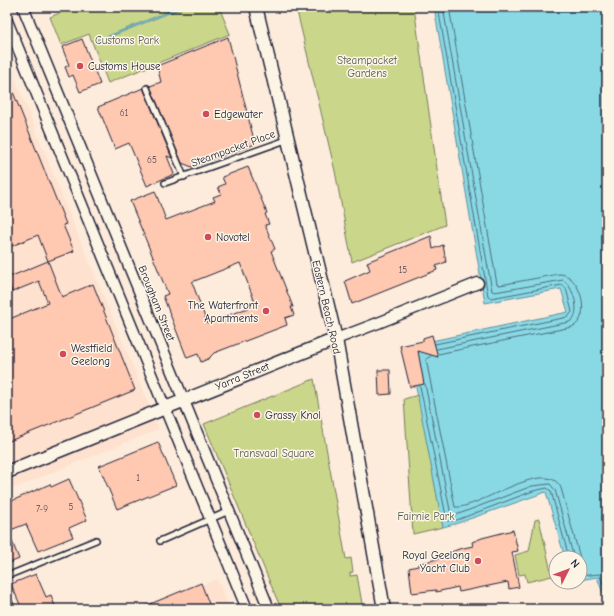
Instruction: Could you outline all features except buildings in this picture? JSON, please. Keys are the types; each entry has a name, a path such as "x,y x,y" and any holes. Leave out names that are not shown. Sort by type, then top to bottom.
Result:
{"street":[{"name":"Brougham Street","path":"23,7 269,609"},
{"name":"Eastern Beach Road","path":"256,7 336,339 384,609"},
{"path":"7,21 247,609"},
{"name":"Yarra Street","path":"7,472 183,399 336,339 355,333 478,283"}],"lane":[{"name":"Steampacket Place","path":"147,88 184,177"},
{"name":"Steampacket Place","path":"165,183 289,139"},
{"path":"160,540 229,511"},
{"path":"7,576 96,540"},
{"path":"7,597 12,609"}],"shaded area":[{"path":"7,59 73,223 159,429 7,491"},
{"path":"217,579 230,609 147,609"}],"green space":[{"name":"Customs Park","path":"74,7 148,7 150,12 162,7 219,7 230,34 108,83 89,34 61,45 50,17"},
{"name":"Steampacket Gardens","path":"296,7 414,7 445,225 352,262 335,171"},
{"name":"Transvaal Square","path":"314,379 346,559 351,558 353,572 350,573 350,576 357,575 363,609 281,609 204,424"},
{"name":"Fairnie Park","path":"418,395 443,527 413,534 404,399"},
{"path":"539,519 548,558 548,577 527,582 525,574 519,575 515,555 529,551 535,520"}],"water":[{"path":"179,7 184,7 97,42 96,41"},
{"path":"434,7 607,7 607,609 605,609 605,599 597,577 588,579 588,550 563,550 546,492 443,527 408,346 568,312 561,289 485,303"}],"place":[{"name":"Customs House","path":"80,66"},
{"name":"Edgewater","path":"206,114"},
{"name":"Novotel","path":"208,237"},
{"name":"The Waterfront Apartments","path":"266,311"},
{"name":"Westfield Geelong","path":"63,354"},
{"name":"Grassy Knol","path":"257,415"},
{"name":"Royal Geelong Yacht Club","path":"478,561"}]}
